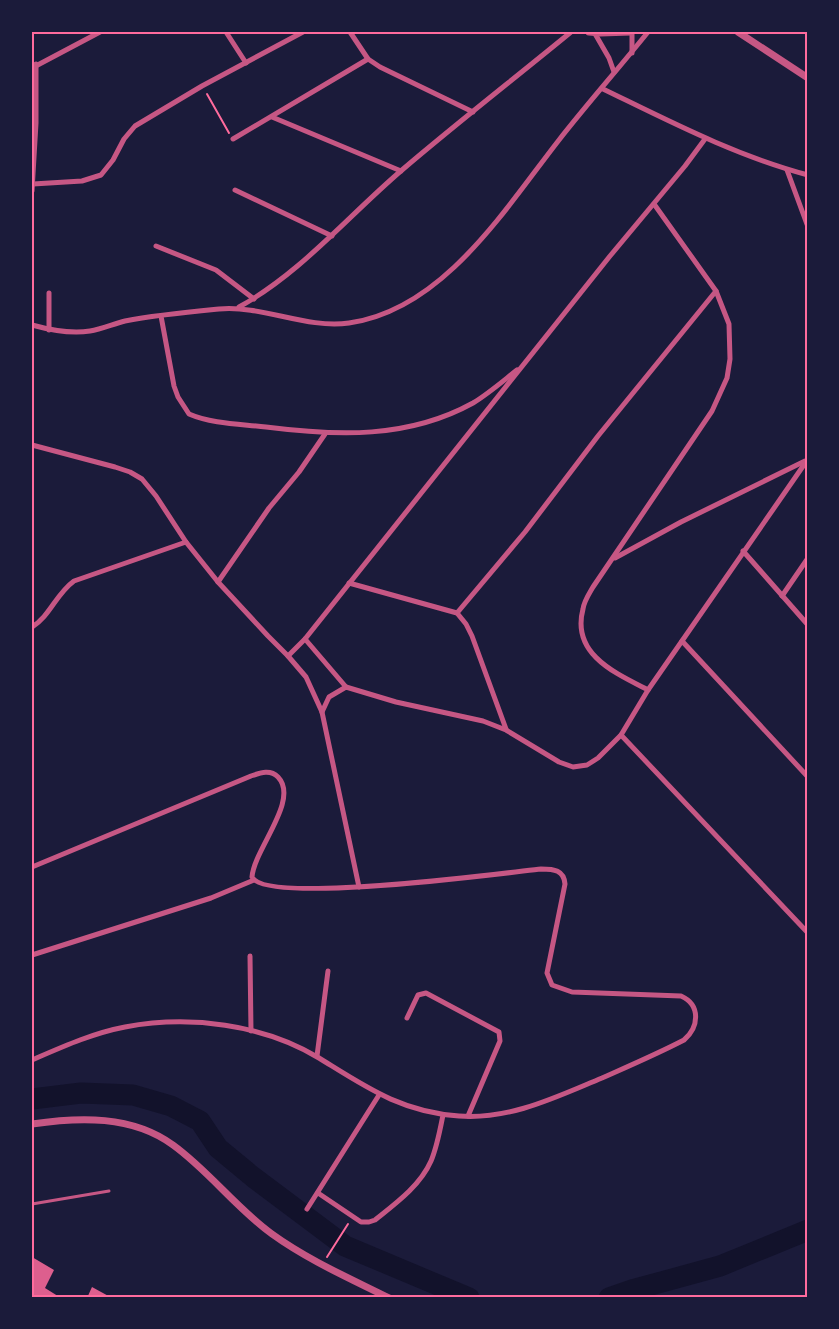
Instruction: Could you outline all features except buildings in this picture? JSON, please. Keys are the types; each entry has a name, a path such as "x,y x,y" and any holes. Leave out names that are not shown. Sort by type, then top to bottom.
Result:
{"street":[{"path":"32,191 36,123 34,66 100,32"},
{"path":"226,32 246,63"},
{"path":"33,184 82,181 101,175 135,126 202,86 303,32"},
{"path":"350,32 368,59 380,67 473,112"},
{"path":"239,307 254,299 332,236 401,171 571,32"},
{"path":"589,32 631,32 632,53"},
{"path":"594,32 614,72"},
{"path":"32,325 49,330 88,332 125,321 239,307 294,319 338,324 373,318 394,310 448,273 487,231 579,114 603,89 614,72 648,32"},
{"path":"738,32 751,34 807,78"},
{"path":"233,139 368,59"},
{"path":"603,89 705,139 787,170 807,175"},
{"path":"272,117 401,171"},
{"path":"288,656 305,639 705,139"},
{"path":"787,170 807,227"},
{"path":"235,190 332,236"},
{"path":"648,690 622,677 595,658 587,648 582,632 583,607 593,587 712,411 724,386 731,343 729,324 716,291 654,204"},
{"path":"156,246 216,270 254,299"},
{"path":"456,613 525,532 605,427 716,291"},
{"path":"49,293 49,330"},
{"path":"160,316 178,397 189,414 214,421 325,434 384,431 428,421 474,402 524,366"},
{"path":"218,582 325,434"},
{"path":"32,445 130,472 149,488 186,542 218,582 306,677 322,712 358,887"},
{"path":"613,559 681,522 807,460"},
{"path":"305,639 346,687 396,702 473,719 506,729 559,762 579,767 598,758 621,735 648,690 807,460"},
{"path":"32,627 42,620 66,586 74,581 186,542"},
{"path":"743,551 807,625"},
{"path":"782,596 807,558"},
{"path":"349,583 456,613 466,624 472,636 506,729"},
{"path":"682,641 807,777"},
{"path":"322,712 329,697 346,687"},
{"path":"621,735 807,933"},
{"path":"32,867 251,776 268,772 277,776 281,781 284,787 284,799 255,863 252,877 254,880"},
{"path":"32,955 211,898 254,880 273,887 307,890 541,869 558,871 565,877 566,884 547,972 552,985 572,992 672,994 689,999 696,1016 694,1029 684,1040 562,1094 520,1110 493,1115 443,1114 410,1107 379,1095 317,1056 279,1040 251,1031 200,1022 168,1022 125,1027 88,1036 32,1059"},
{"path":"250,956 251,1031"},
{"path":"317,1056 328,971"},
{"path":"407,1018 418,995 426,993 499,1032 500,1041 468,1116"},
{"path":"307,1209 379,1095"},
{"path":"318,1193 352,1218 365,1223 375,1220 412,1188 430,1163 443,1114"},
{"path":"32,1124 69,1119 101,1119 132,1125 156,1135 182,1152 272,1234 304,1254 389,1298"}],"lane":[{"path":"32,1204 109,1191"}],"path":[{"path":"202,86 233,139"},
{"path":"326,1259 352,1218"}],"waterway":[{"path":"32,1099 81,1093 133,1095 171,1106 200,1121 218,1148 345,1246 469,1298"},
{"path":"609,1298 720,1266 808,1230"}]}
